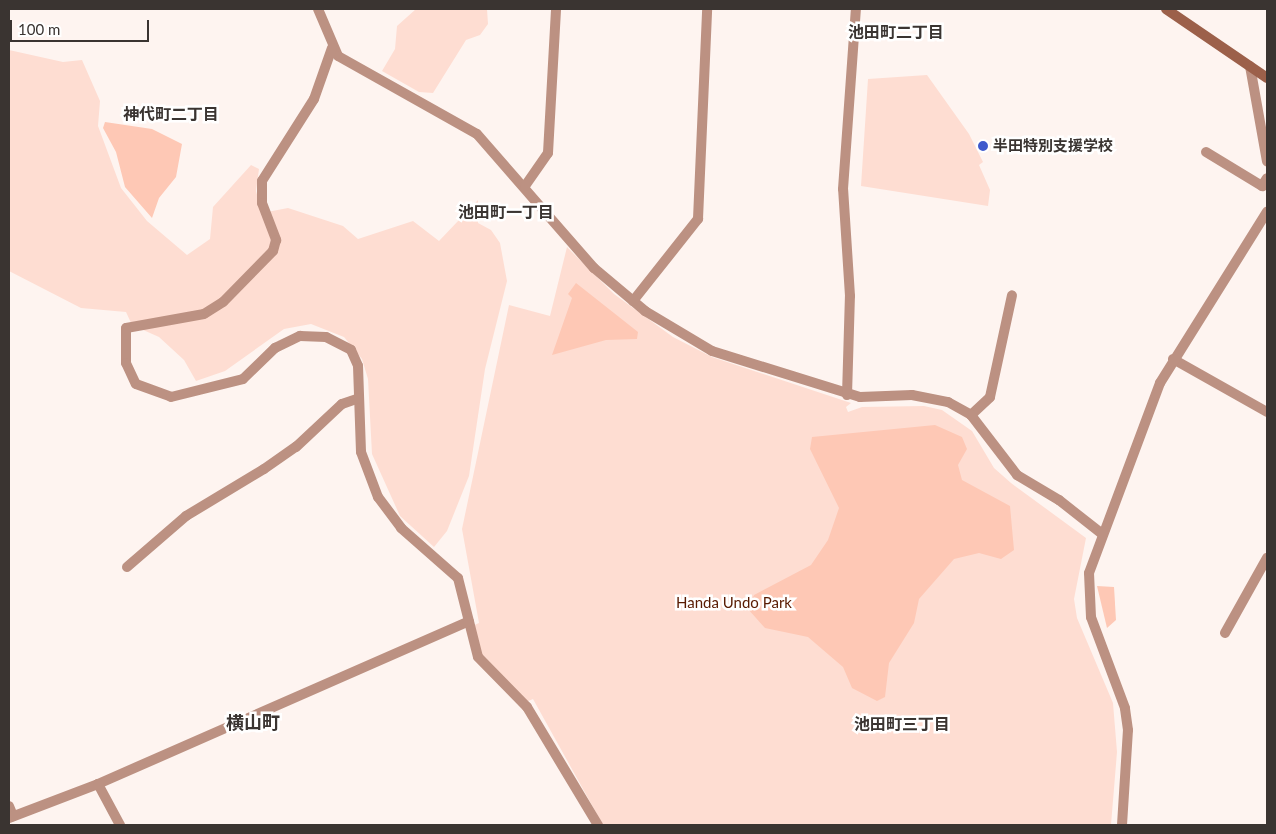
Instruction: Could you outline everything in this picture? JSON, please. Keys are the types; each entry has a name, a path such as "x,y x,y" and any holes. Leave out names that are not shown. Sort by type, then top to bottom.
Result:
{"main road":[{"path":"1166,9 1267,78"}],"street":[{"path":"318,9 332,48 347,64 413,96 477,134 525,186 594,268 633,301 712,351 847,395 860,397 933,397 971,415 1007,466 1101,534"},
{"path":"525,186 548,154 556,9"},
{"path":"633,301 698,220 707,9"},
{"path":"847,395 850,296 843,189 856,9"},
{"path":"332,48 314,99 262,181 262,203 276,240 273,251 214,308 193,318 132,325 123,339 126,363 136,384 158,396 171,397 190,396 243,378 275,348 292,339 326,337 354,355 361,452 373,488 401,528 454,573 468,605 469,621 478,657 527,707 598,825"},
{"path":"1250,66 1267,160"},
{"path":"1206,152 1262,186 1267,178"},
{"path":"1122,825 1125,708 1091,617 1088,588 1101,534 1149,405 1173,358 1267,212"},
{"path":"971,415 990,397 1012,295"},
{"path":"1173,358 1267,412"},
{"path":"127,567 186,516 264,469 296,447 342,404 358,398"},
{"path":"1225,633 1267,558"},
{"path":"9,806 11,817 98,784 469,621"},
{"path":"98,784 120,825"}],"green space":[{"path":"416,9 487,9 488,24 480,35 466,40 433,93 419,92 382,71 395,49 397,26"},
{"path":"9,50 63,62 82,60 100,101 98,126 121,188 147,221 187,255 210,239 213,207 251,165 259,169 256,191 262,213 288,208 343,226 358,239 413,221 439,241 478,200 478,223 491,230 500,243 507,281 485,369 469,476 447,531 434,547 400,516 372,454 368,379 362,359 344,337 311,324 284,329 225,371 196,381 184,360 159,337 132,325 126,312 81,308 9,271"},
{"path":"927,75 969,134 983,162 979,165 990,190 988,206 861,186 868,79"},
{"name":"Handa Undo Park","path":"567,247 614,294 673,337 712,357 851,403 846,407 848,412 862,407 924,406 942,410 972,431 994,468 1011,483 1086,538 1074,599 1077,618 1113,703 1117,752 1111,825 603,825 533,699 526,702 481,655 472,626 479,623 462,529 509,305 550,316"}],"shaded area":[{"path":"105,122 152,129 182,144 176,177 159,198 152,218 125,187 116,152 103,128"},
{"path":"576,283 638,332 637,339 606,340 552,355 572,298 568,294"},
{"path":"935,425 962,437 967,449 958,465 962,480 1010,506 1014,550 1001,559 979,553 954,559 919,599 914,623 889,663 885,697 877,701 852,688 843,667 808,637 765,628 748,609 754,595 811,565 828,540 839,508 810,449 812,437"},
{"path":"1097,586 1114,587 1116,620 1107,628"}],"place":[{"name":"半田特別支援学校","path":"983,146"}],"district":[{"name":"池田町二丁目","path":"896,32"},
{"name":"神代町二丁目","path":"171,114"},
{"name":"池田町一丁目","path":"506,212"},
{"name":"横山町","path":"253,722"},
{"name":"池田町三丁目","path":"902,724"}]}
